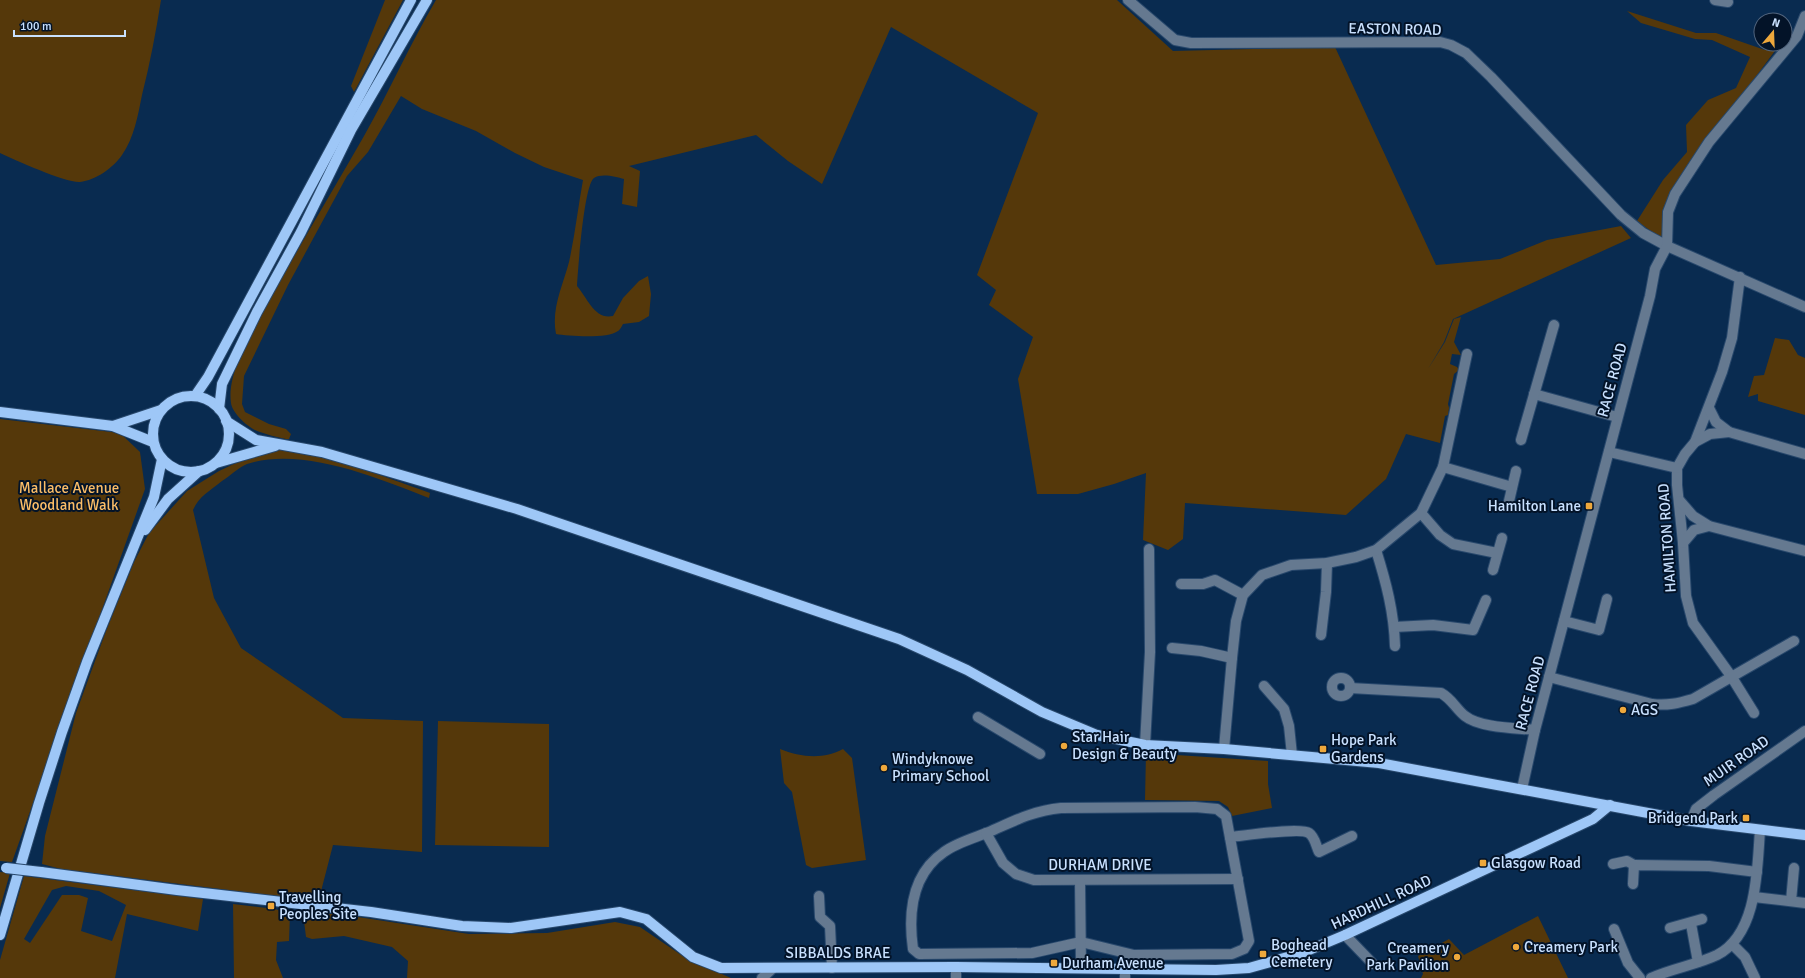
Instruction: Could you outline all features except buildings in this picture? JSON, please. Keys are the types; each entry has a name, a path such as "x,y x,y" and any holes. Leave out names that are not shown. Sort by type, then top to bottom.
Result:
{"main road":[{"path":"195,396 208,377 290,227 411,0"},
{"path":"219,409 222,384 257,312 301,232 351,130 427,0"},
{"path":"199,471 178,470 162,459 154,442 153,429 161,410 168,403 180,397 195,396 208,400 219,409 226,421 228,434 227,445 221,457 215,463"},
{"path":"113,426 161,410"},
{"path":"0,412 113,426 154,442"},
{"path":"226,421 256,440 322,452 517,509 899,639 968,670 1042,712 1097,735 1145,744 1224,749 1379,763 1691,821 1805,835"},
{"path":"136,541 168,499 199,471 215,463 279,445"},
{"path":"0,935 38,804 62,732 87,662 154,497 162,459"},
{"name":"HARDHILL ROAD","path":"956,967 1081,968 1125,973 1249,968 1302,953 1345,935 1593,819 1610,805"},
{"name":"SIBBALDS BRAE","path":"3,867 177,890 372,912 462,926 511,928 620,912 646,920 693,957 721,968 956,967"}],"street":[{"name":"EASTON ROAD","path":"1128,0 1175,40 1191,44 1440,42 1451,45 1466,53 1491,77 1621,215 1643,233 1667,246 1805,307"},
{"path":"1715,0 1728,2"},
{"name":"RACE ROAD","path":"1522,789 1535,730 1650,296 1654,270 1667,246 1668,212 1675,194 1709,142 1797,36 1805,16"},
{"name":"HAMILTON ROAD","path":"1740,277 1732,338 1709,408 1695,442 1685,454 1677,468 1677,485 1684,543 1686,596 1693,623 1731,676 1754,713"},
{"path":"1520,440 1554,325"},
{"path":"1224,749 1236,621 1243,595 1262,575 1291,565 1327,563 1356,557 1376,550 1421,513 1444,467 1467,354"},
{"path":"1534,394 1617,417"},
{"path":"1709,408 1716,422 1729,432 1805,454"},
{"path":"1695,442 1710,434 1729,432"},
{"path":"1609,452 1677,468"},
{"path":"1444,467 1512,487"},
{"path":"1509,501 1516,471"},
{"path":"1680,501 1693,516 1709,526 1805,550"},
{"path":"1421,513 1440,535 1453,544 1497,553"},
{"path":"1684,543 1694,530 1709,526"},
{"path":"1493,570 1502,538"},
{"path":"1145,744 1150,652 1149,549"},
{"path":"1376,550 1388,588 1394,627 1395,646"},
{"path":"1321,635 1326,592 1327,563"},
{"path":"1181,584 1203,584 1215,580 1243,595"},
{"path":"1564,621 1599,630 1607,599"},
{"path":"1394,627 1433,625 1473,630 1486,600"},
{"path":"1549,677 1663,706 1693,699 1794,641"},
{"path":"1172,648 1201,651 1232,658"},
{"path":"1264,686 1284,709 1289,726 1292,755"},
{"path":"1350,688 1441,693 1448,696 1466,716 1478,723 1535,730"},
{"path":"978,717 1040,754"},
{"name":"MUIR ROAD","path":"1691,821 1696,809 1805,731"},
{"path":"1195,807 1217,809 1226,816 1230,837 1250,941 1244,949 1232,954 1134,954 1081,942 1032,953 919,954 913,949 911,919 913,896 918,882 933,860 944,851 1022,816 1040,810 1061,808 1195,807"},
{"path":"1651,978 1665,971 1698,962 1718,954 1732,944 1746,921 1754,897 1760,830"},
{"path":"1230,837 1294,831 1308,832 1313,837 1319,852 1352,836"},
{"name":"DURHAM DRIVE","path":"986,833 1003,863 1016,874 1034,880 1080,881 1238,879"},
{"path":"1613,864 1627,861 1634,865 1702,865 1757,872"},
{"path":"1633,884 1634,865"},
{"path":"1791,901 1794,868"},
{"path":"1080,881 1081,968"},
{"path":"819,896 820,917 830,926 832,968"},
{"path":"1754,897 1805,903"},
{"path":"1670,928 1691,924 1702,920"},
{"path":"1691,924 1698,962"},
{"path":"1614,929 1628,963 1640,978"},
{"path":"1345,935 1373,964"},
{"path":"1732,944 1745,957 1755,978"},
{"path":"956,967 956,978"},
{"path":"762,978 773,968"}],"green space":[{"path":"0,0 161,0 155,36 133,134 122,155 104,173 86,181 73,181 40,170 0,153"},
{"path":"385,0 403,0 354,92 351,86"},
{"path":"436,0 1117,0 1173,51 1335,47 1436,265 1500,259 1547,240 1621,226 1631,238 1453,319 1444,342 1428,369 1445,342 1454,319 1461,317 1454,342 1461,355 1452,354 1450,364 1457,367 1459,370 1454,374 1448,404 1448,415 1445,416 1440,443 1406,434 1386,479 1346,515 1185,503 1183,539 1168,550 1143,540 1146,473 1078,494 1037,494 1018,379 1033,337 989,305 996,290 977,275 1038,113 891,27 822,184 788,161 756,135 629,166 640,171 637,207 622,204 624,179 613,176 601,176 594,178 590,184 584,211 577,286 597,312 601,315 613,316 623,298 639,281 648,276 651,294 649,316 639,322 623,324 618,331 613,334 578,336 556,334 555,315 556,306 569,262 583,180 544,167 476,131 422,109 401,96 368,152 347,176 288,285 244,376 242,404 245,412 269,424 286,429 291,434 289,439 286,439 263,433 246,424 232,407 231,390 233,376 238,361 259,318 353,156"},
{"path":"1627,11 1696,33 1716,33 1753,46 1753,52 1774,52 1672,190 1663,216 1663,240 1637,221 1663,180 1687,152 1686,125 1708,100 1736,88 1750,57 1712,40 1695,39 1641,23"},
{"path":"1775,338 1789,340 1798,355 1805,358 1805,415 1758,401 1758,394 1748,397 1754,376 1764,375"},
{"name":"Mallace Avenue Woodland Walk","path":"0,419 120,433 140,452 145,489 12,862 0,861"},
{"path":"276,449 334,461 430,493 429,498 387,482 340,467 291,459 269,459 247,464 241,467 205,494 195,505 193,510 214,598 241,648 343,718 423,721 422,852 333,845 319,899 308,900 61,869 42,864 45,836 76,713 106,631 134,562 149,533 187,491 219,471 255,454"},
{"path":"438,721 549,724 549,847 435,845"},
{"path":"780,749 795,754 820,756 828,755 843,749 852,758 866,860 812,868 806,865 792,792 784,783"},
{"path":"1146,753 1268,761 1268,784 1272,808 1232,816 1228,807 1219,801 1145,800"},
{"path":"0,872 10,873 0,908"},
{"path":"24,876 203,899 198,931 127,914 115,978 0,978 0,960","holes":["66,886 99,891 126,905 112,941 81,931 88,898 79,895 62,895 30,943 24,939 52,890"]},
{"path":"233,904 275,909 290,914 289,941 277,942 276,960 283,978 234,978"},
{"path":"313,912 358,917 469,934 547,933 615,922 640,927 687,959 731,978 407,978 408,961 392,947 344,936 312,939 306,937 304,921"},
{"name":"Creamery Park","path":"1538,916 1568,978 1421,978 1423,974 1418,956 1449,939 1464,955"}],"place":[{"name":"Hamilton Lane","path":"1589,506"},
{"name":"AGS","path":"1623,710"},
{"name":"Star Hair Design & Beauty","path":"1064,746"},
{"name":"Hope Park Gardens","path":"1323,749"},
{"name":"Windyknowe Primary School","path":"884,768"},
{"name":"Bridgend Park","path":"1746,818"},
{"name":"Glasgow Road","path":"1483,863"},
{"name":"Travelling Peoples Site","path":"271,906"},
{"name":"Creamery Park","path":"1516,947"},
{"name":"Boghead Cemetery","path":"1263,954"},
{"name":"Creamery Park Pavilion","path":"1457,957"},
{"name":"Durham Avenue","path":"1054,963"}]}
